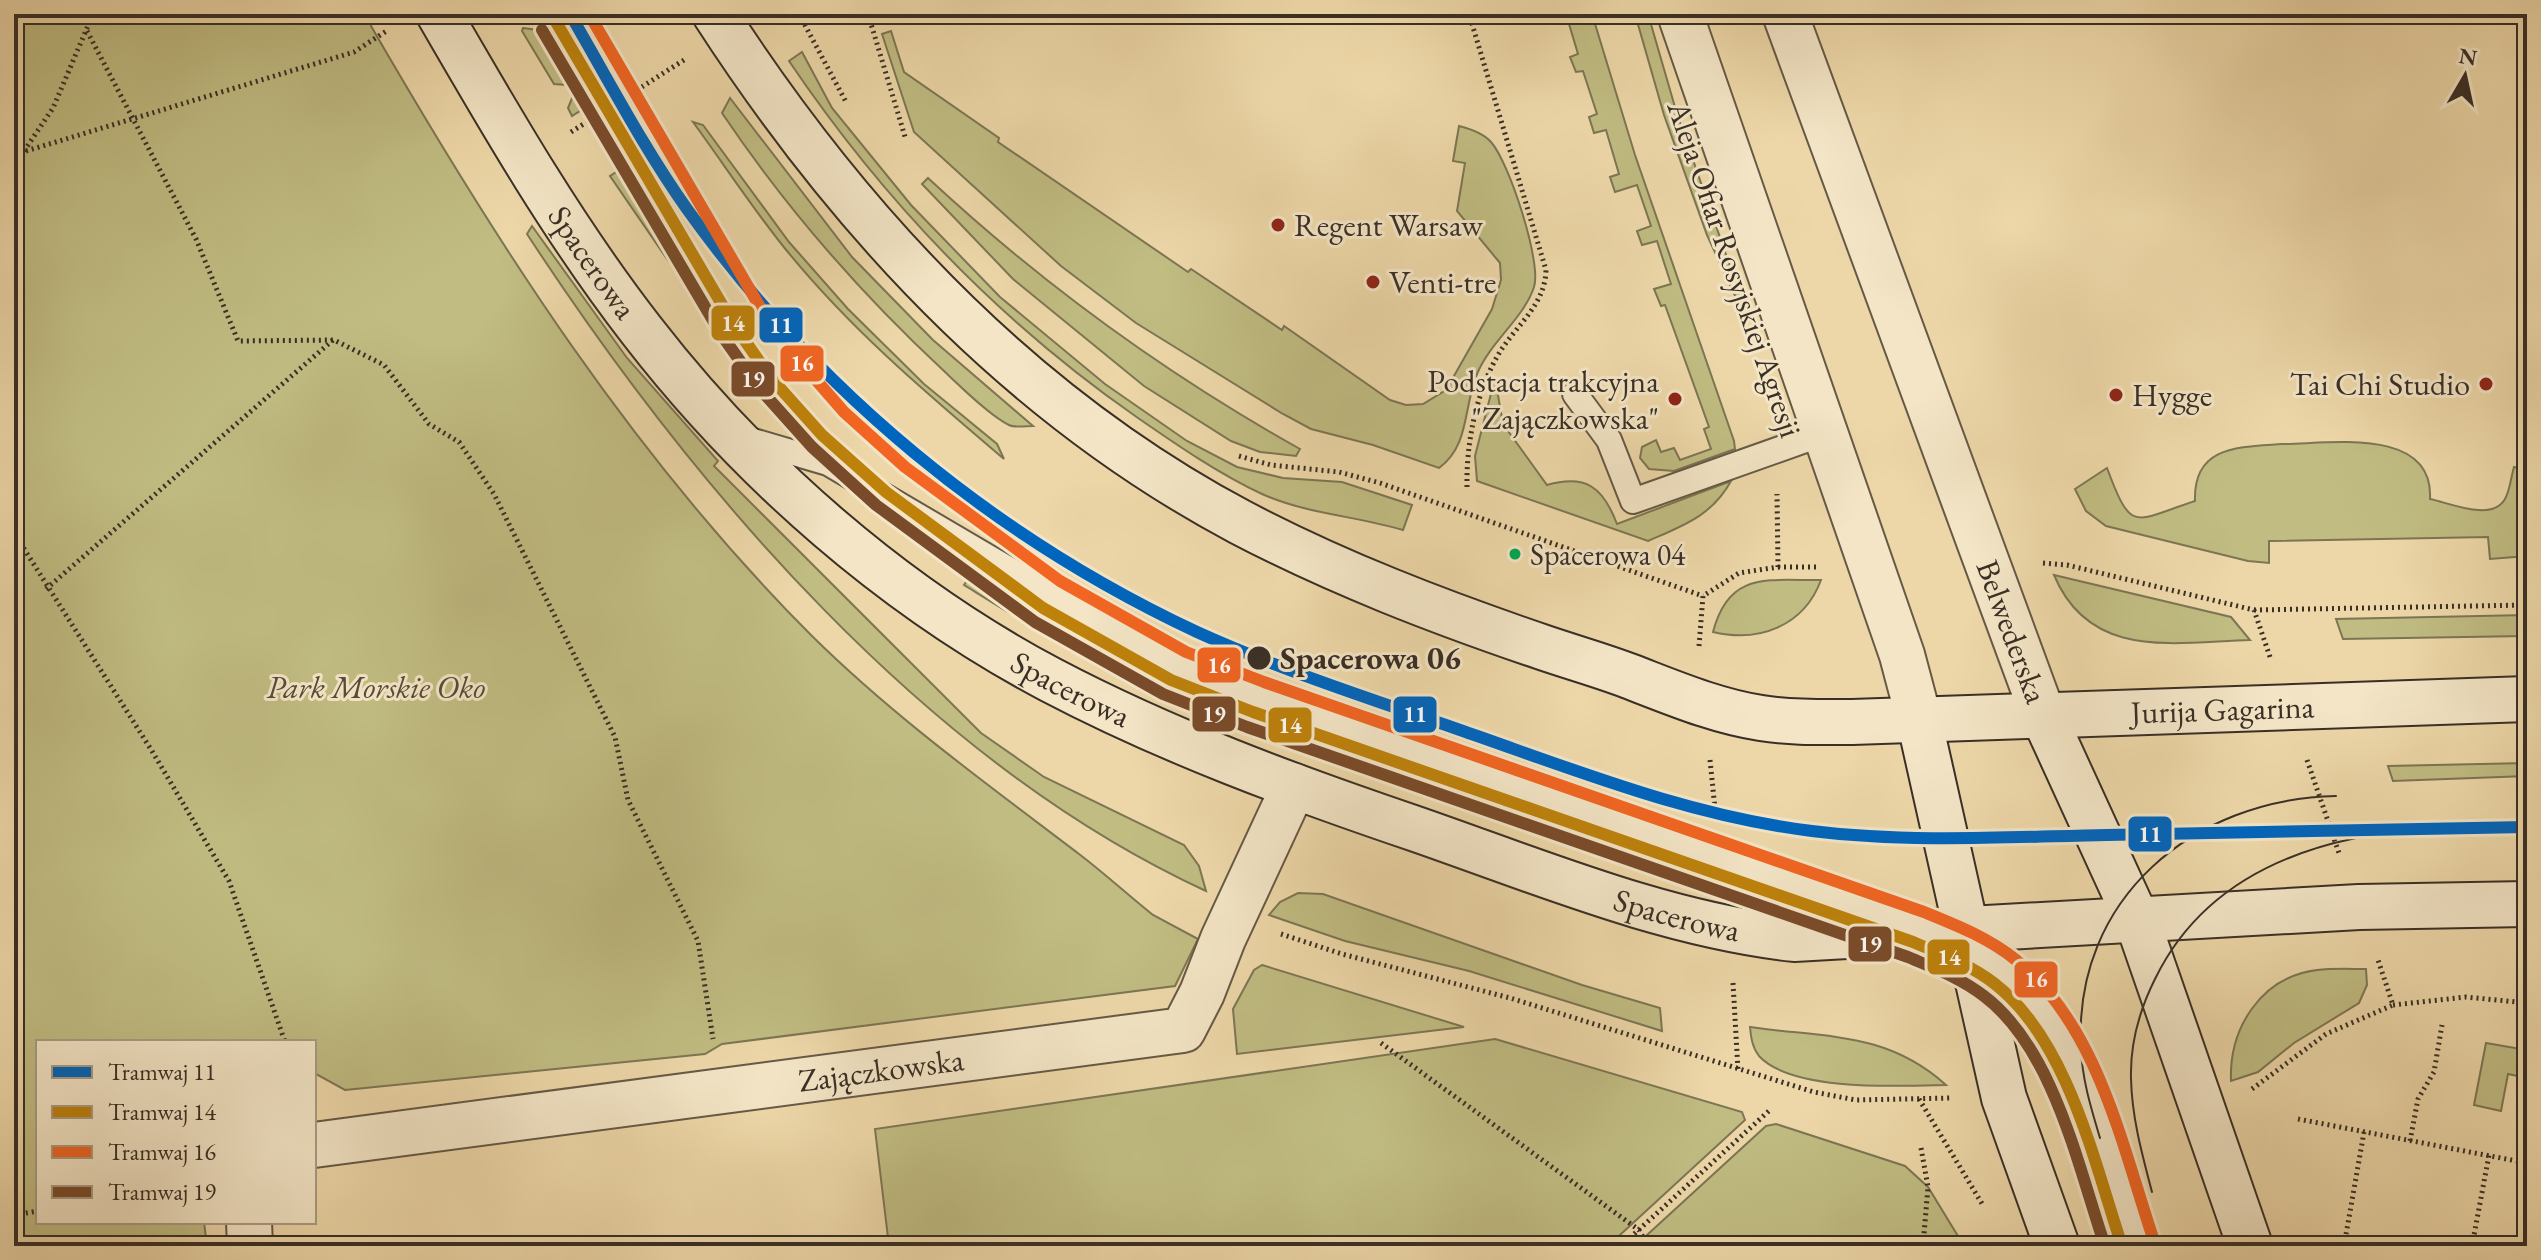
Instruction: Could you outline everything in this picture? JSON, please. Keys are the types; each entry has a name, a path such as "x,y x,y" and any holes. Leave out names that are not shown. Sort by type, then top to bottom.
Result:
{"main road":[{"name":"Spacerowa","path":"439,14 547,195 593,265 653,345 731,434 844,539 898,581 998,649 1116,712 1294,786 1622,901 1728,929 1794,939 1956,937"},
{"path":"715,14 819,161 910,269 980,337 1055,399 1193,495 1310,557 1401,596 1730,711 1761,718 1820,722 1919,719"},
{"path":"1680,14 1902,655 1919,719 1956,937 2004,1098 2057,1246"},
{"name":"Belwederska","path":"1785,14 2043,715 2137,920 2250,1246"},
{"name":"Jurija Gagarina","path":"1919,719 2527,699"},
{"name":"Zajączkowska","path":"316,1145 1183,1030 1294,786"},
{"path":"1956,937 2137,920 2359,907 2527,904"},
{"path":"249,1224 250,1246"}],"lane":[{"path":"1575,394 1609,440 1633,501 1825,433"},
{"path":"731,434 828,463 1112,630 1220,683 1956,937 2014,979 2041,1008 2062,1040 2139,1246"}],"path":[{"path":"14,166 53,108 93,14"},
{"path":"799,14 850,108"},
{"path":"868,14 906,140"},
{"path":"1467,487 1466,455 1488,372 1504,344 1540,298 1546,270 1469,14"},
{"path":"26,151 354,52 389,29"},
{"path":"87,31 196,239 238,341 334,340 384,365 429,424 459,442 494,494 615,737 628,800 698,941 714,1041"},
{"path":"574,130 693,54"},
{"path":"46,589 334,340"},
{"path":"1227,450 1271,465 1339,472 1380,483 1703,596"},
{"name":"Aleja Ofiar Rosyjskiej Agresji","path":"1775,451 1778,567"},
{"path":"14,533 46,589 152,751 229,881 284,1040"},
{"path":"2043,563 2067,565 2254,610 2527,605"},
{"path":"1697,634 1703,596 1739,573 1778,567 1831,567"},
{"path":"2254,610 2266,647"},
{"path":"2307,761 2340,854"},
{"path":"1234,916 1342,954 1499,994 1738,1070 1841,1099 1964,1098"},
{"path":"2378,962 2393,1005"},
{"path":"2247,1091 2267,1081 2326,1034 2393,1005 2466,997 2527,1003"},
{"path":"1736,1018 1738,1070"},
{"path":"2410,1141 2418,1099 2434,1072 2442,1025"},
{"path":"1381,1043 1639,1230 1648,1246"},
{"path":"1918,1099 1985,1210"},
{"path":"1621,1246 1771,1109"},
{"path":"2298,1119 2527,1163"},
{"path":"2344,1246 2364,1132"},
{"path":"1921,1148 1928,1187 1923,1246"},
{"path":"2472,1246 2489,1155"},
{"path":"14,1215 36,1211"}],"green space":[{"name":"Park Morskie Oko","path":"14,14 374,14 371,26 519,268 627,422 685,496 747,567 812,636 875,694 1153,915 1198,939 1175,986 722,1044 705,1054 345,1090 316,1074 316,1040 36,1040 36,1224 204,1224 207,1246 14,1246"},
{"path":"1566,14 1592,14 1635,155 1734,441 1735,449 1674,471 1649,469 1640,458 1642,447 1656,440 1661,452 1674,448 1680,460 1711,449 1704,429 1709,427 1665,305 1661,306 1654,289 1671,284 1657,241 1642,245 1637,231 1651,226 1637,185 1615,192 1610,177 1619,174 1606,130 1594,133 1589,117 1597,114 1583,71 1576,72 1570,57 1578,54"},
{"path":"1635,14 1648,14 1677,114 1746,312 1743,313 1707,235 1664,115"},
{"path":"523,28 567,34 602,97 572,116 568,108 573,96 567,85 554,84"},
{"path":"891,31 904,72 999,138 998,142 1188,272 1191,269 1282,330 1284,326 1390,400 1406,405 1423,404 1446,390 1492,309 1501,280 1500,263 1457,211 1465,163 1453,161 1459,126 1484,136 1498,153 1515,190 1529,236 1534,287 1523,309 1490,351 1477,374 1461,437 1449,459 1439,468 1373,445 1311,429 1136,323 1061,266 914,132 882,34"},
{"path":"802,52 832,108 911,205 1000,297 1105,384 1187,441 1237,467 1283,478 1342,482 1412,505 1403,530 1296,506 1262,494 1183,449 1087,381 992,300 904,210 825,112 789,61"},
{"path":"730,98 852,257 933,340 1033,426 1009,425 984,408 854,280 798,216 722,113"},
{"path":"693,122 703,125 789,242 848,309 924,384 997,444 1004,459 916,384 808,276 771,231"},
{"path":"638,158 740,331 729,338 667,259 610,176"},
{"path":"928,178 1015,254 1106,325 1201,390 1300,449 1296,456 1260,452 1231,441 1144,386 1013,279 922,184"},
{"path":"532,226 627,358 718,461 714,466 981,733 1044,777 1184,845 1199,866 1206,891 1103,836 1005,770 912,693 824,609 741,519 664,426 592,330 527,234"},
{"path":"1495,378 1503,424 1547,485 1572,481 1591,486 1606,501 1617,524 1731,481 1705,511 1684,525 1648,541 1477,481 1475,456"},
{"path":"2351,442 2397,450 2415,460 2427,476 2430,499 2470,509 2499,506 2507,495 2514,467 2527,470 2527,556 2490,559 2488,537 2269,541 2269,563 2248,561 2106,526 2086,511 2075,489 2107,468 2129,513 2147,517 2195,501 2196,483 2202,469 2222,453 2250,446"},
{"path":"975,569 1108,646 1203,693 1644,848 1646,872 1381,782 1186,705 1081,655 964,585"},
{"path":"2054,575 2231,617 2250,640 2165,643 2112,634 2089,622 2070,603"},
{"path":"1821,580 1803,609 1778,627 1747,635 1713,632 1720,612 1740,589 1768,581"},
{"path":"2527,615 2525,636 2343,639 2336,619"},
{"path":"2527,763 2527,776 2393,781 2388,766"},
{"path":"1298,893 1323,894 1582,985 1660,1008 1662,1031 1469,971 1345,941 1269,915 1280,902"},
{"path":"1262,965 1464,1027 1237,1054 1233,1009 1254,970"},
{"path":"2323,969 2366,969 2367,985 2359,1003 2294,1043 2258,1072 2231,1081 2236,1042 2243,1024 2265,994 2297,975"},
{"path":"1750,1027 1829,1036 1877,1046 1923,1067 1946,1085 1848,1084 1796,1076 1775,1068 1759,1056 1753,1046"},
{"path":"1495,1039 1742,1112 1745,1120 1608,1246 889,1246 875,1129"},
{"path":"2486,1043 2527,1050 2527,1078 2508,1074 2501,1111 2474,1105"},
{"path":"1776,1124 1905,1166 1928,1187 1964,1246 1635,1246 1766,1126"}],"tram line":[{"name":"11","path":"570,14 641,137 687,209 738,276 793,339 852,398 915,453 981,504 1050,551 1122,594 1262,660 1635,790 1722,815 1812,831 1886,837 1959,838 2527,827"},
{"name":"16","path":"589,14 760,307 796,357 844,412 905,467 1060,581 1186,652 1924,912 1995,945 2044,987 2068,1018 2087,1053 2118,1128 2154,1241"},
{"name":"14","path":"556,22 734,325 771,378 822,435 886,492 1043,608 1171,680 1253,712 1913,942 1976,971 2020,1008 2042,1037 2060,1070 2089,1141 2122,1246"},
{"name":"19","path":"542,30 721,334 759,388 812,447 876,505 1035,622 1163,694 1247,727 1908,957 1966,984 2008,1019 2029,1046 2046,1078 2061,1111 2105,1246"},
{"path":"2100,1138 2082,1060 2084,994 2098,946 2121,903 2152,867 2191,838 2235,816 2284,802 2336,796"},
{"path":"2152,1192 2133,1108 2132,1053 2150,991 2178,942 2205,910 2237,885 2272,865 2350,839 2434,828"}],"place":[{"name":"Regent Warsaw","path":"1278,225"},
{"name":"Venti-tre","path":"1373,282"},
{"name":"Tai Chi Studio","path":"2486,384"},
{"name":"Hygge","path":"2116,395"},
{"name":"Podstacja trakcyjna \"Zajączkowska\"","path":"1675,399"},
{"name":"Spacerowa 04","path":"1515,554"},
{"name":"Spacerowa 06","path":"1259,658"}]}
